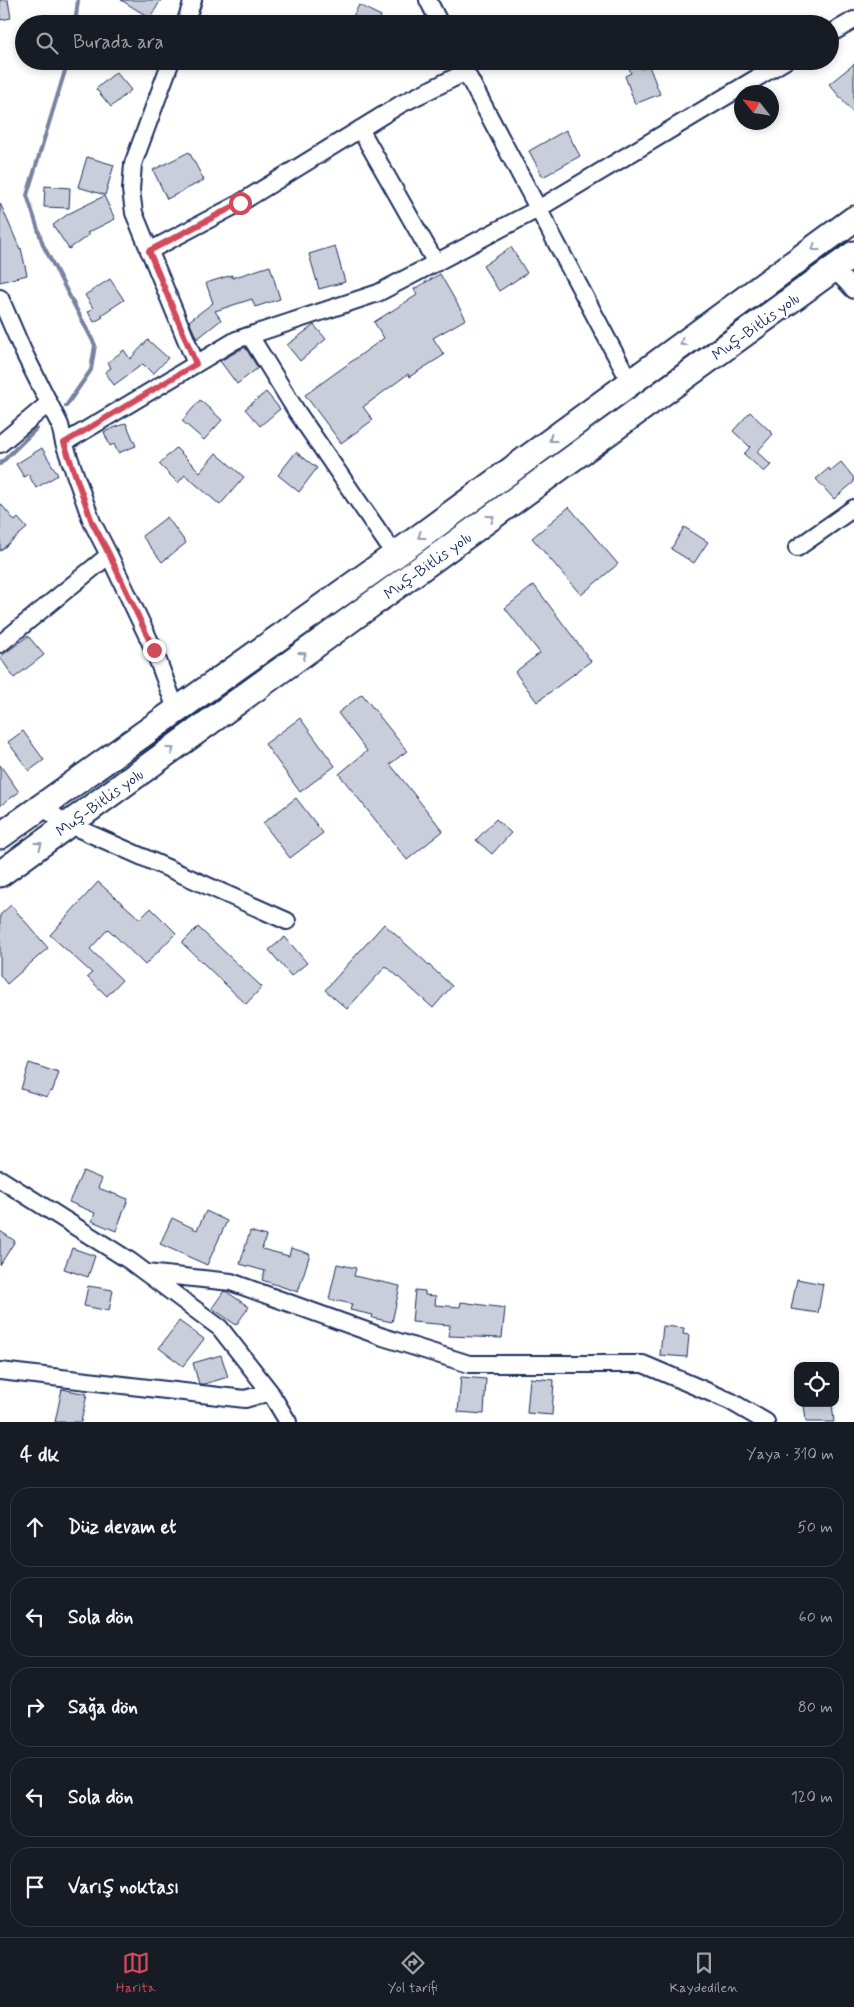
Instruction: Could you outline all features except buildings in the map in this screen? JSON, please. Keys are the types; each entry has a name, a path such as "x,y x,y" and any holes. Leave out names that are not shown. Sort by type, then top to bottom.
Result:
{"highway":[{"name":"Muş-Bitlis yolu","path":"0,836 395,555 854,219"},
{"name":"Muş-Bitlis yolu","path":"0,874 854,254"}],"street":[{"path":"188,15 193,0"},
{"path":"428,0 436,15"},
{"path":"839,29 854,20"},
{"path":"168,70 134,164 131,190 134,214 196,364"},
{"path":"149,251 240,203 458,70"},
{"path":"465,70 630,382"},
{"path":"64,443 236,340 378,294 538,210 770,70"},
{"path":"360,130 436,263"},
{"path":"834,269 854,290"},
{"path":"0,298 60,425 64,443 92,522 154,650 176,709"},
{"path":"250,336 297,412 395,555"},
{"path":"0,444 49,403"},
{"path":"797,548 854,508"},
{"path":"0,644 109,554"},
{"path":"41,806 68,824 287,921"},
{"path":"0,1179 130,1261 220,1328 270,1392 288,1422"},
{"path":"146,1273 231,1282 383,1337 469,1364 643,1364 730,1401 766,1422"},
{"path":"0,1372 245,1399 270,1392"}],"waterway":[{"path":"76,15 78,0"},
{"path":"65,70 27,195 43,245 95,345 91,370 66,406"},
{"path":"0,464 36,429"}],"route":[{"path":"154,650 92,522 64,443 196,364 149,251 240,203"}]}
